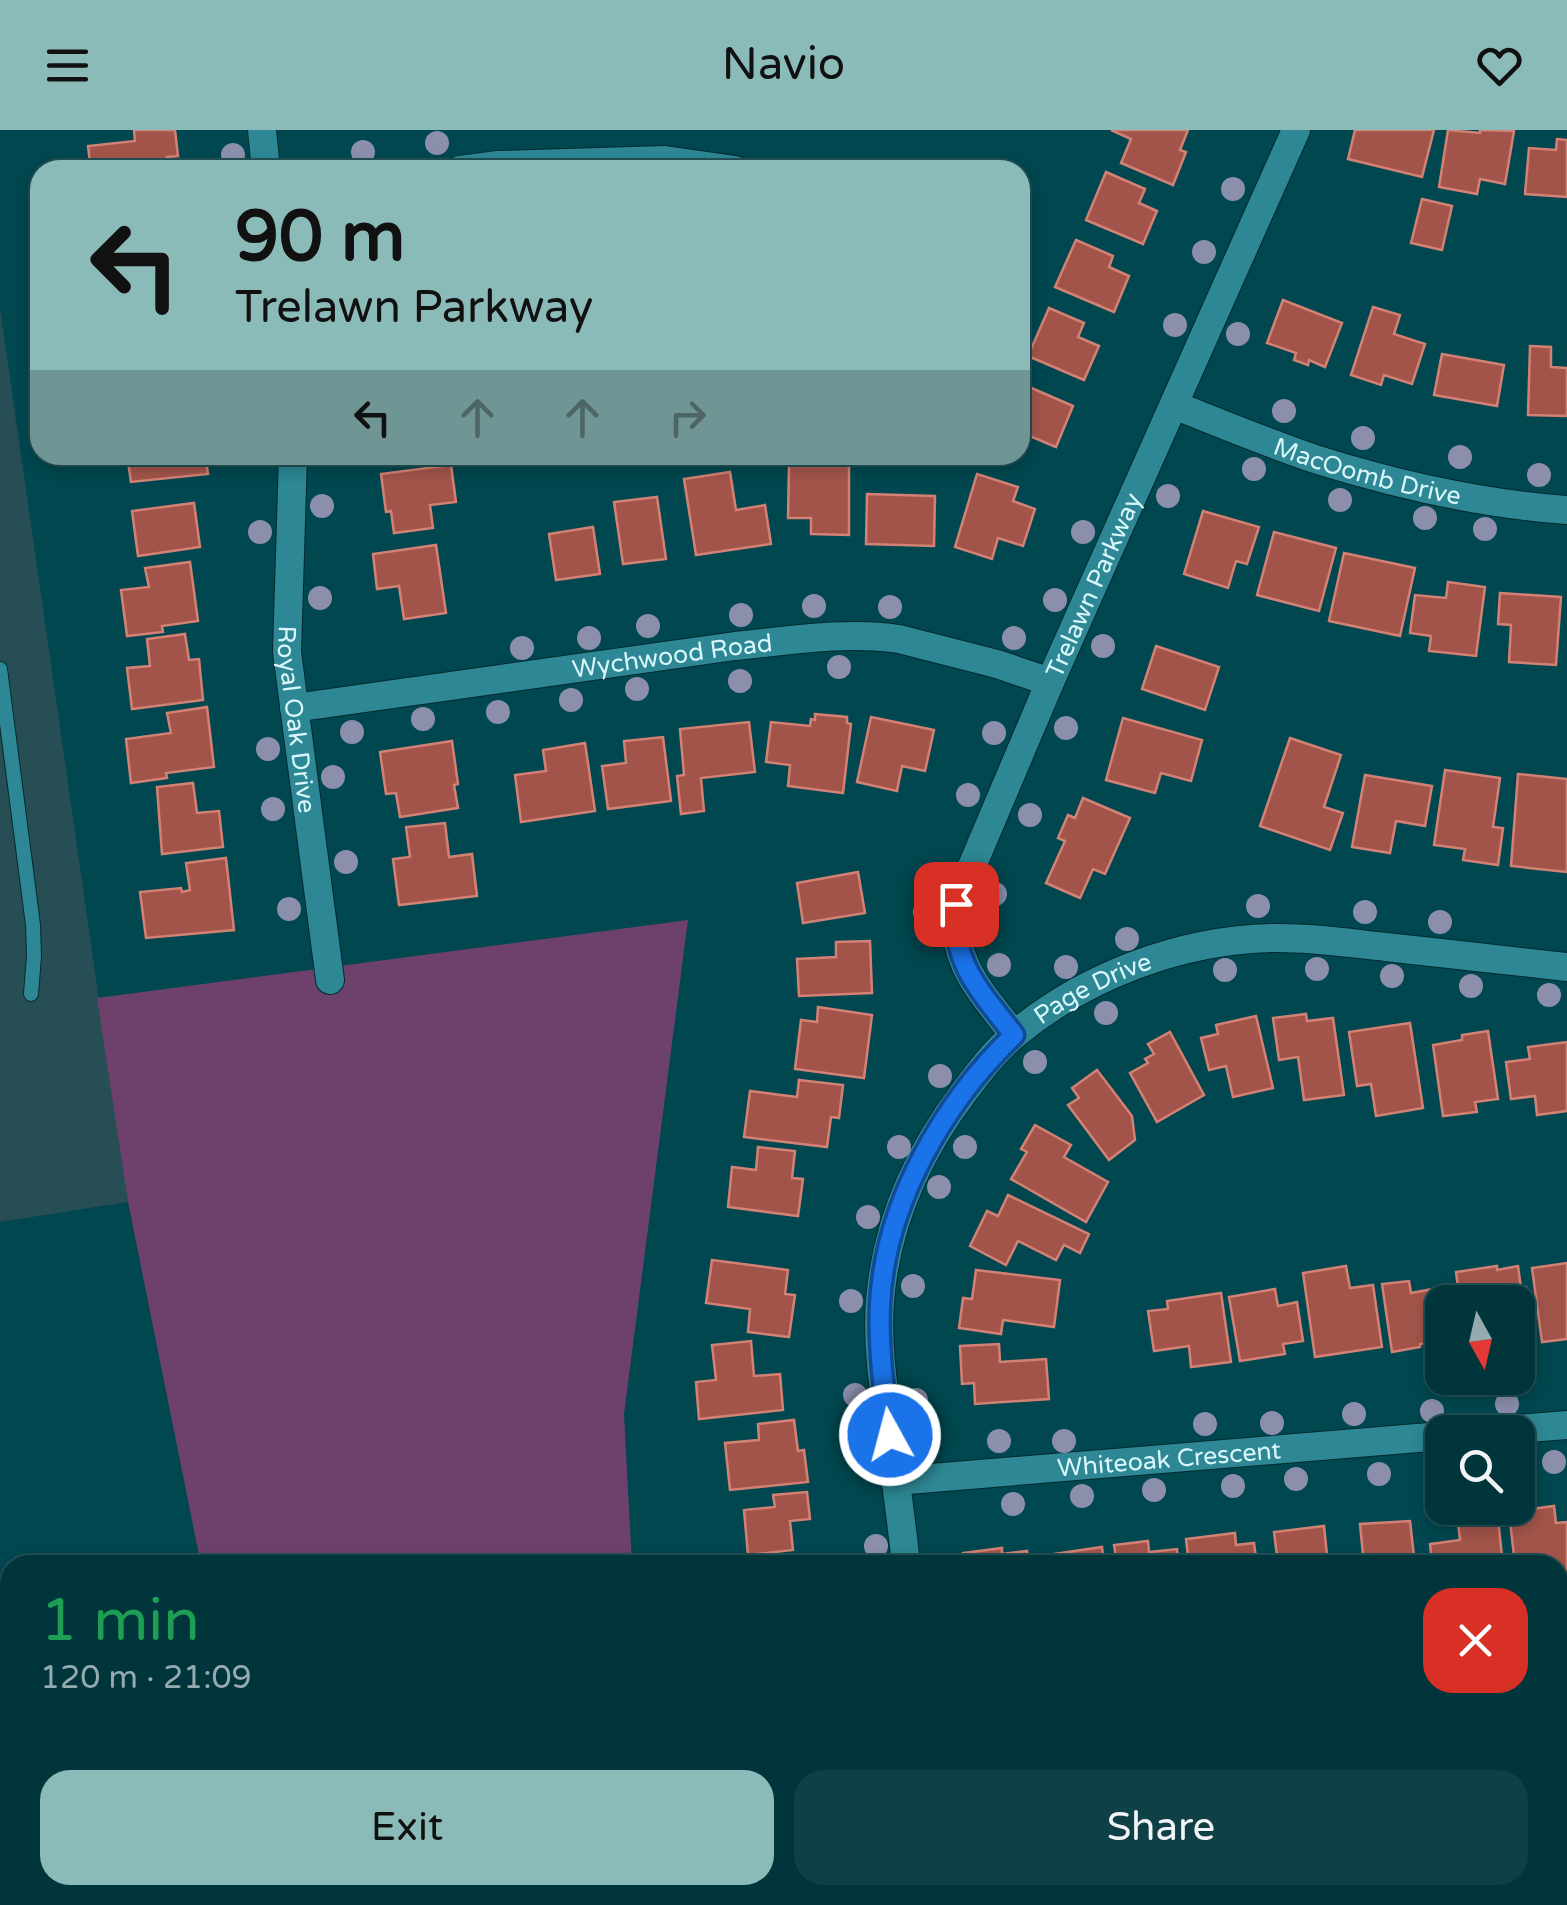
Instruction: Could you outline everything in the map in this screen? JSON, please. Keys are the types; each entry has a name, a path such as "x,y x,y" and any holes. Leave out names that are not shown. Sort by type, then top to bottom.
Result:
{"street":[{"path":"262,130 265,160"},
{"name":"Trelawn Parkway","path":"1014,1035 962,959 954,925 956,904 1050,682 1296,130"},
{"name":"MacOomb Drive","path":"1174,405 1319,460 1375,475 1467,497 1567,510"},
{"name":"Royal Oak Drive","path":"293,465 287,652 330,980"},
{"name":"Wychwood Road","path":"294,708 800,639 883,637 934,647 1050,682"},
{"name":"Page Drive","path":"905,1555 880,1339 880,1302 892,1234 914,1171 943,1120 988,1060 1014,1035 1050,1009 1129,968 1173,953 1240,940 1306,938 1567,967"},
{"path":"1535,1428 1567,1426"},
{"name":"Whiteoak Crescent","path":"896,1481 1425,1437"}],"lane":[{"path":"0,669 33,926 31,994"}],"shaded area":[{"path":"0,309 128,1202 0,1222"},
{"path":"688,920 624,1414 631,1555 199,1555 128,1202 97,998"}],"building":[{"path":"134,130 175,130 178,156 167,160 90,160 88,146 135,141"},
{"path":"1111,130 1188,130 1180,150 1186,152 1173,185 1121,163 1131,139"},
{"path":"1355,130 1434,130 1422,177 1348,159"},
{"path":"1448,130 1514,131 1505,184 1480,179 1477,194 1439,187"},
{"path":"1557,139 1567,140 1567,197 1525,194 1529,148 1556,150"},
{"path":"1106,172 1145,189 1139,203 1157,211 1143,244 1086,220"},
{"path":"1422,199 1452,206 1442,250 1411,243"},
{"path":"1076,240 1113,256 1109,267 1129,276 1114,312 1055,287"},
{"path":"1283,300 1342,323 1325,367 1309,360 1308,365 1294,360 1296,353 1267,343"},
{"path":"1373,307 1400,315 1394,334 1425,344 1412,384 1384,375 1381,385 1351,375"},
{"path":"1049,308 1084,323 1078,337 1099,346 1084,380 1030,357"},
{"path":"1530,346 1551,347 1551,367 1567,368 1567,416 1528,415"},
{"path":"1442,354 1504,365 1497,406 1434,395"},
{"path":"1030,387 1073,406 1056,447 1030,436"},
{"path":"128,465 207,465 208,474 131,482"},
{"path":"451,465 456,502 430,505 433,528 394,533 391,511 386,512 381,474"},
{"path":"789,466 849,466 849,535 811,534 811,518 788,518"},
{"path":"730,472 736,510 765,505 771,544 696,555 684,479"},
{"path":"977,474 1018,487 1013,501 1035,509 1023,546 998,538 992,559 955,547"},
{"path":"867,494 935,496 934,546 866,544"},
{"path":"657,497 666,559 623,564 614,502"},
{"path":"194,503 200,547 138,556 132,511"},
{"path":"1203,511 1259,527 1247,564 1236,561 1228,588 1184,574"},
{"path":"593,527 600,574 556,580 549,534"},
{"path":"1274,532 1336,548 1319,611 1257,595"},
{"path":"436,545 446,613 404,619 399,586 377,589 373,554"},
{"path":"1344,553 1415,568 1400,636 1329,621"},
{"path":"190,562 198,621 162,626 163,632 127,636 121,590 149,587 145,568"},
{"path":"1448,582 1485,587 1476,656 1429,651 1431,636 1410,633 1415,595 1446,598"},
{"path":"1500,593 1561,597 1556,665 1509,662 1511,625 1498,624"},
{"path":"185,634 189,660 199,659 203,700 132,709 127,668 150,666 147,639"},
{"path":"1156,646 1219,667 1205,710 1142,689"},
{"path":"207,707 214,767 166,773 167,778 131,783 126,739 171,733 167,713"},
{"path":"815,714 847,717 851,724 843,793 788,786 790,765 766,762 771,722 810,726"},
{"path":"871,717 934,730 925,771 902,766 897,791 857,782"},
{"path":"1123,718 1202,740 1191,781 1161,773 1155,793 1106,780"},
{"path":"749,722 755,772 701,778 704,811 681,814 677,776 684,775 680,729"},
{"path":"663,737 671,801 608,809 602,766 626,763 624,741"},
{"path":"1290,738 1341,755 1324,807 1343,813 1330,850 1260,826"},
{"path":"452,741 458,808 400,817 396,793 386,794 380,752"},
{"path":"585,743 595,811 521,822 515,775 546,771 543,750"},
{"path":"1445,770 1500,778 1493,827 1503,828 1498,865 1463,860 1465,849 1434,845"},
{"path":"1518,774 1567,779 1567,872 1511,866"},
{"path":"1365,775 1432,786 1425,826 1396,821 1390,853 1352,847"},
{"path":"193,783 197,813 219,811 223,847 162,854 157,787"},
{"path":"1083,798 1130,818 1105,874 1093,869 1080,898 1046,883 1065,841 1058,838 1068,815 1075,818"},
{"path":"445,823 449,857 472,854 477,896 399,905 393,859 410,857 406,827"},
{"path":"226,858 234,930 146,938 140,892 190,890 186,863"},
{"path":"858,872 865,913 803,923 797,883"},
{"path":"870,941 872,993 799,996 797,959 836,957 836,942"},
{"path":"818,1007 872,1015 864,1078 795,1069 801,1020 817,1022"},
{"path":"1306,1014 1307,1021 1333,1018 1344,1095 1304,1100 1298,1057 1279,1060 1273,1018"},
{"path":"1256,1016 1273,1088 1233,1097 1226,1066 1209,1070 1201,1038 1218,1034 1216,1025"},
{"path":"1410,1023 1423,1108 1376,1116 1371,1084 1357,1086 1349,1032"},
{"path":"1488,1031 1498,1099 1475,1102 1477,1112 1443,1116 1433,1045"},
{"path":"1170,1032 1204,1095 1157,1122 1130,1073 1148,1063 1145,1059 1154,1054 1148,1044"},
{"path":"1567,1042 1567,1111 1537,1115 1535,1096 1511,1099 1506,1062 1530,1059 1528,1047"},
{"path":"1097,1070 1132,1116 1135,1140 1109,1160 1068,1105 1079,1098 1072,1088"},
{"path":"799,1080 843,1085 839,1118 831,1117 827,1147 744,1137 750,1091 797,1097"},
{"path":"1035,1125 1071,1145 1064,1157 1108,1182 1086,1222 1011,1179 1027,1152 1021,1149"},
{"path":"758,1147 795,1151 792,1178 803,1179 798,1216 728,1207 732,1167 756,1170"},
{"path":"1008,1195 1089,1234 1080,1253 1064,1245 1056,1260 1018,1241 1006,1265 970,1246 987,1211 998,1216"},
{"path":"712,1260 788,1270 785,1294 795,1295 789,1337 748,1332 750,1309 706,1303"},
{"path":"1567,1263 1567,1339 1542,1342 1532,1268"},
{"path":"1346,1266 1350,1288 1373,1285 1382,1347 1315,1357 1303,1273"},
{"path":"1518,1266 1521,1285 1458,1285 1456,1272"},
{"path":"976,1270 1060,1280 1054,1327 1003,1320 1001,1334 959,1328 963,1298 972,1299"},
{"path":"1409,1281 1411,1293 1425,1290 1425,1343 1420,1347 1392,1352 1382,1284"},
{"path":"1275,1289 1278,1306 1297,1302 1303,1341 1283,1344 1285,1354 1240,1361 1229,1297"},
{"path":"1221,1293 1231,1362 1191,1367 1189,1346 1154,1351 1148,1311 1168,1309 1167,1301"},
{"path":"751,1341 754,1376 780,1374 783,1410 699,1419 696,1382 716,1380 712,1345"},
{"path":"999,1344 1000,1362 1046,1359 1049,1399 975,1404 974,1383 962,1384 960,1346"},
{"path":"794,1420 798,1451 804,1450 808,1482 730,1490 725,1443 759,1440 758,1424"},
{"path":"807,1492 810,1519 790,1521 793,1550 748,1555 744,1510 775,1507 773,1495"},
{"path":"1554,1506 1556,1523 1567,1522 1567,1555 1514,1555 1510,1525 1535,1525 1535,1509"},
{"path":"1410,1521 1414,1555 1363,1555 1360,1524"},
{"path":"1458,1525 1499,1525 1502,1555 1431,1555 1430,1544 1460,1540"},
{"path":"1324,1526 1327,1555 1277,1555 1274,1532"},
{"path":"1235,1533 1236,1545 1254,1543 1256,1555 1188,1555 1186,1539"},
{"path":"1148,1541 1149,1552 1177,1549 1178,1555 1116,1555 1114,1545"},
{"path":"1102,1547 1103,1555 1047,1555"},
{"path":"1002,1548 1002,1554 1027,1551 1028,1555 963,1555"}],"route":[{"path":"890,1435 882,1376 880,1302 892,1234 914,1171 943,1120 988,1060 1014,1035 962,959 954,925 956,904"}]}
